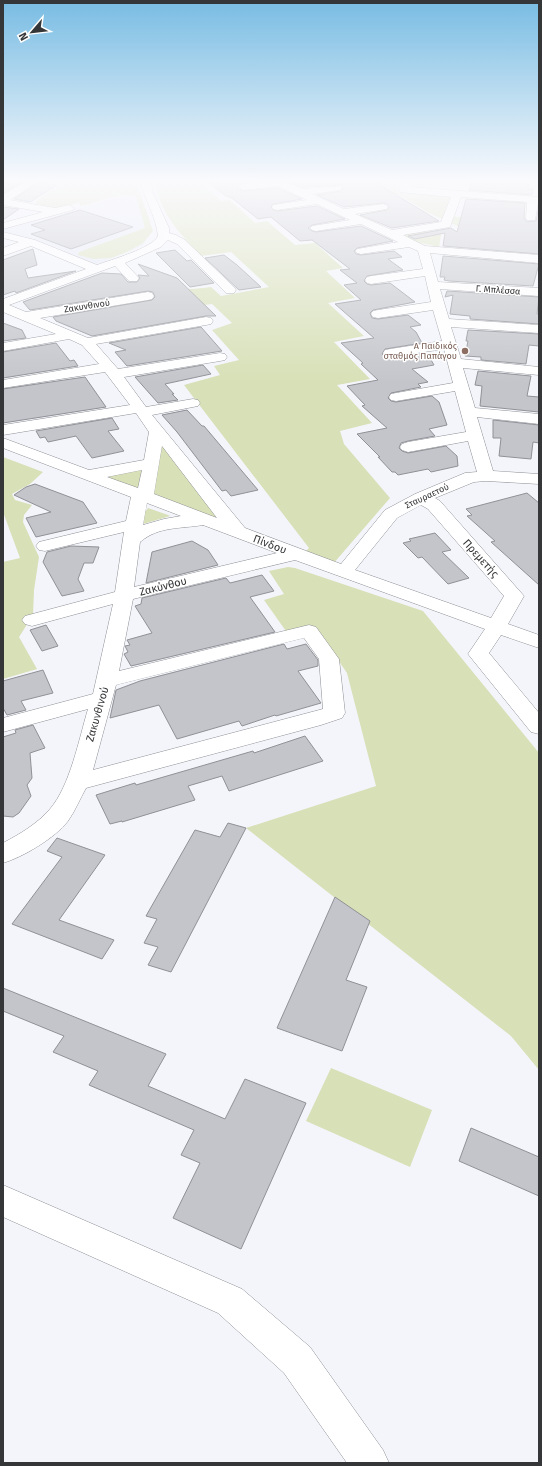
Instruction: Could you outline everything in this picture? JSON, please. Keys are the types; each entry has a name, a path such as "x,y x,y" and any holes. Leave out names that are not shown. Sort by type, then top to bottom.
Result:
{"street":[{"path":"3,252 16,247"},
{"path":"45,247 97,270"},
{"path":"3,303 97,270 151,247"},
{"path":"187,247 230,290"},
{"path":"361,251 401,247"},
{"path":"418,247 431,278 486,476"},
{"path":"429,247 539,259"},
{"path":"478,253 479,247"},
{"path":"117,262 134,278"},
{"name":"Γ. Μπλέσσα","path":"371,280 431,278 539,292"},
{"name":"Ζακυνθινού","path":"26,316 148,296"},
{"path":"378,314 439,305"},
{"name":"Ζακυνθινού","path":"3,307 87,342 112,371 157,432 152,463 133,532 124,595 104,690 78,782 59,815 34,837 3,854"},
{"path":"87,342 206,321"},
{"path":"443,323 539,329"},
{"path":"3,347 71,335"},
{"path":"390,353 449,344"},
{"path":"3,384 220,357"},
{"path":"455,364 539,371"},
{"path":"396,397 461,386"},
{"path":"3,430 193,402"},
{"path":"468,412 539,419"},
{"path":"157,432 232,526 242,533"},
{"path":"408,447 474,435"},
{"name":"Πίνδου","path":"3,443 295,554 539,642"},
{"path":"89,475 152,463"},
{"name":"Σταυραετού","path":"344,572 391,514 421,498 471,477 486,476 539,479"},
{"name":"Πρεμετής","path":"421,498 434,505 514,596 496,627"},
{"path":"45,546 133,532 185,521 207,520"},
{"name":"Ζακύνθου","path":"32,620 124,595 295,554"},
{"path":"496,627 478,654 539,727"},
{"path":"3,725 104,690 309,631 329,659 334,713 321,718 78,782"},
{"path":"3,1201 230,1301 297,1360 370,1463"}],"shaded area":[{"path":"57,247 139,247 98,264 90,263"}],"green space":[{"path":"92,247 135,247 111,258 93,259 78,255 79,252"},
{"path":"193,247 320,247 343,268 326,271 355,298 328,303 364,336 334,342 370,379 337,385 372,423 340,431 344,444 390,498 333,564 304,553 309,548 184,385 220,375 214,366 239,360 212,330 232,323 212,304 158,311 149,301 155,297 178,290 211,287 221,296 269,287 231,252 201,256"},
{"path":"162,441 224,525 147,497"},
{"path":"3,457 43,472 30,484 12,494 15,500 32,505 24,515 23,522 39,557 34,590 33,615 19,637 37,669 3,679 3,562 20,558 3,512"},
{"path":"147,468 139,494 95,478"},
{"path":"148,508 170,516 143,524 145,512"},
{"path":"288,567 295,568 423,611 539,753 539,1070 511,1036 246,828 376,786 347,673 316,628 288,634 264,600 284,594 269,571"},
{"path":"331,1068 432,1110 410,1167 306,1121"}],"building":[{"path":"322,247 360,247 354,251 356,254 361,255 394,251 402,257 388,259 403,270 367,276 364,281 371,285 390,283 415,302 373,310 370,313 372,318 378,319 408,315 421,325 410,327 416,332 422,343 385,349 382,354 385,357 390,358 427,353 434,365 412,369 428,382 418,384 421,387 391,393 388,398 391,401 396,402 432,396 439,402 447,425 429,429 435,436 401,443 399,448 408,453 446,446 457,456 458,466 431,472 428,469 398,475 395,472 392,472 378,457 380,457 357,434 387,428 362,406 365,405 347,386 378,380 361,364 363,363 341,343 374,338 335,304 361,300 344,285 357,283 340,270 350,269"},
{"path":"460,247 539,247 539,254"},
{"path":"33,249 37,265 25,269 28,278 76,271 16,293 15,291 3,295 3,260"},
{"path":"175,250 187,261 191,260 214,283 190,287 156,253"},
{"path":"224,255 261,287 239,290 205,258"},
{"path":"443,256 539,264 533,286 449,281 444,280 445,277 440,277"},
{"path":"138,264 177,278 216,316 206,316 92,336 56,321 53,317 152,300 155,297 153,292 148,291 30,310 23,302 102,273 121,274 128,282 137,282 140,278 138,275 149,276"},
{"path":"447,291 539,297 537,314 539,314 539,324 470,319 470,316 450,314 453,295 445,297"},
{"path":"3,323 22,330 26,338 3,341"},
{"path":"201,327 222,351 127,366 115,352 126,350 109,343"},
{"path":"468,330 539,334 539,346 529,345 526,364 481,360 481,357 465,356 468,341 466,341"},
{"path":"56,343 70,361 74,360 78,366 3,378 3,352"},
{"path":"203,365 211,374 165,384 178,400 158,403 135,377"},
{"path":"478,371 531,376 527,396 539,397 539,412 480,406 482,386 475,385"},
{"path":"85,377 106,407 3,423 3,389"},
{"path":"187,410 202,426 204,426 258,490 231,496 226,490 222,491 177,432 162,415"},
{"path":"112,418 119,429 108,431 124,451 92,458 76,436 48,442 45,437 40,438 36,431"},
{"path":"493,420 539,425 539,443 533,442 531,459 499,456 501,438 493,438"},
{"path":"35,484 83,502 97,523 36,537 26,518 51,512 14,495 26,487"},
{"path":"527,493 539,503 539,585 491,542 495,541 467,516 472,515 466,509"},
{"path":"435,533 451,550 442,552 469,578 448,584 422,557 418,558 403,543 411,541 409,539"},
{"path":"192,541 208,550 218,565 146,583 152,552"},
{"path":"71,546 99,547 93,563 84,563 78,579 84,591 62,596 43,562 47,552"},
{"path":"262,575 274,591 250,597 275,632 131,666 124,654 128,652 125,646 130,645 127,640 152,633 135,606 141,604 142,598 226,578 230,583"},
{"path":"46,625 58,646 42,651 30,630"},
{"path":"284,644 287,649 306,644 318,660 318,666 298,671 321,703 276,716 275,715 242,726 239,721 177,739 159,705 110,718 116,690 140,681"},
{"path":"43,670 53,693 21,701 26,710 7,715 3,708 3,681"},
{"path":"33,725 45,748 30,753 32,778 27,785 31,796 19,813 13,817 3,816 3,737 16,733 15,730"},
{"path":"305,736 323,761 229,791 222,776 188,786 195,800 122,822 110,824 96,795 253,751 254,753"},
{"path":"228,823 246,828 171,972 148,965 158,947 144,943 157,919 146,916 195,830 220,837"},
{"path":"57,838 105,855 59,920 114,940 102,959 12,924 62,857 47,851"},
{"path":"335,897 370,921 346,980 367,987 342,1051 277,1028"},
{"path":"3,988 166,1054 148,1086 225,1119 245,1079 306,1103 241,1249 173,1218 200,1163 181,1155 194,1130 89,1085 98,1071 53,1052 64,1036 3,1011"},
{"path":"471,1128 539,1157 539,1196 459,1161"}],"place":[{"name":"Α Παιδικός σταθμός Παπάγου","path":"465,351"}]}
